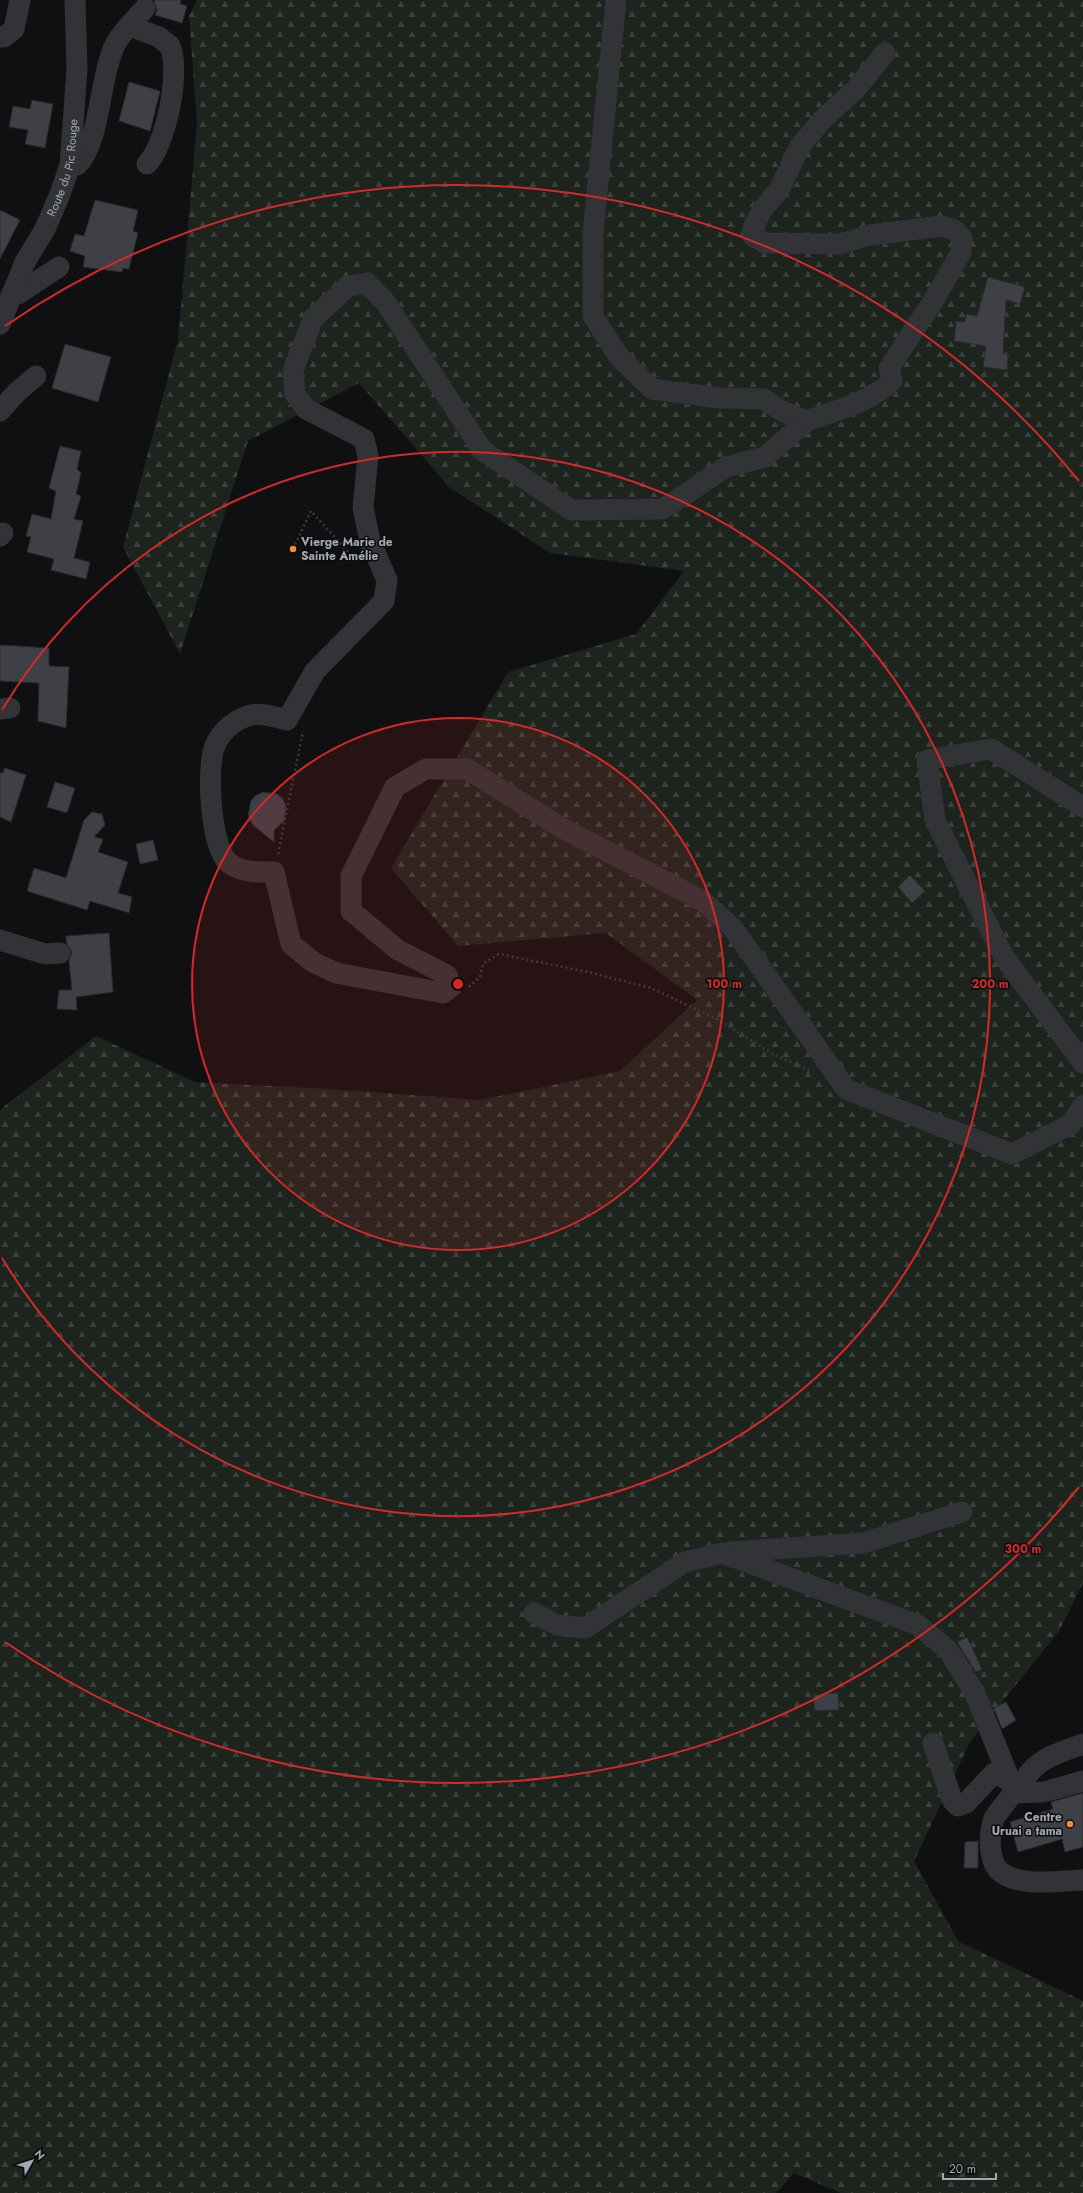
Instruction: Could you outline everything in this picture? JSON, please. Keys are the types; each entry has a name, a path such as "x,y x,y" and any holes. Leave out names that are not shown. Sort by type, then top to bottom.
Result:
{"street":[{"path":"0,37 4,37 14,30 20,0"},
{"name":"Route du Pic Rouge","path":"0,324 25,262 45,229 60,194 70,165 77,69 75,0"},
{"path":"616,0 593,233 593,316 619,357 652,389 720,398 764,399 780,410 806,421"},
{"path":"70,165 77,165 88,149 109,64 116,43 145,8"},
{"path":"130,26 158,37 170,46 175,69 168,113 160,142 154,157 147,164"},
{"path":"885,53 856,89 823,119 800,146 779,190 762,210 753,228 753,236 765,243 838,244 870,235 942,226 955,230 962,238 961,252 937,295 889,368 892,381 884,389 864,400 806,421 765,458 726,468 663,509 571,510 482,450 386,303 367,283 348,286 313,319 293,370 295,394 306,409 364,439 368,456 363,508 370,541 387,580 384,601 315,671 296,722 267,716 246,716 228,727 214,746 210,782 211,813 219,845 228,863 247,872 274,872 291,944 313,962 336,973 442,994 451,987 447,975 398,950 351,911 351,876 395,787 426,769 467,769 562,828 703,901 733,928 846,1089 1012,1154 1071,1124 1083,1105"},
{"path":"11,294 18,294 59,267"},
{"path":"0,411 16,393 36,376"},
{"path":"1083,807 991,749 927,760 935,820 1004,957 1083,1063"},
{"path":"0,940 45,954 60,953"},
{"path":"534,1613 557,1625 585,1628 685,1562 722,1553 863,1544 962,1512"},
{"path":"722,1553 918,1625 948,1650 974,1691 1012,1787"},
{"path":"933,1743 952,1800 958,1806 966,1803 994,1773 1012,1787 1044,1792 1083,1781"},
{"path":"1083,1744 1058,1753 1034,1767 1012,1787 995,1817 991,1831 994,1864 1001,1873 1013,1878 1033,1881 1051,1882 1083,1880"}],"path":[{"path":"293,549 310,511 362,568"},
{"path":"274,872 296,722"},
{"path":"451,987 467,988 475,984 480,977 483,964 499,954 588,972 650,988 719,1020 773,1054 814,1073"}],"green space":[{"path":"197,0 1083,0 1083,1583 1059,1631 970,1742 914,1861 958,1941 1083,2001 1083,2193 841,2193 794,2173 776,2193 0,2193 0,1112 2,1108 96,1036 195,1082 330,1089 480,1100 620,1071 697,1000 606,933 458,946 391,868 508,672 636,634 684,571 550,553 449,487 359,383 248,441 180,654 123,547 178,340 197,124 189,16"}],"building":[{"path":"154,0 181,0 180,4 187,6 182,23 155,15 157,10"},
{"path":"129,82 160,91 150,131 119,121"},
{"path":"32,100 53,104 45,148 25,144 28,130 9,127 13,106 30,109"},
{"path":"95,200 138,210 133,231 138,233 129,269 123,268 122,272 83,267 85,256 70,251 75,234 84,236"},
{"path":"0,210 20,220 0,259"},
{"path":"988,277 1025,287 1020,304 1006,300 1003,353 1008,354 1007,370 983,367 986,346 954,341 956,321 965,322 966,314 977,316"},
{"path":"65,344 111,357 98,402 52,388"},
{"path":"60,446 81,451 77,469 81,473 76,494 81,496 74,519 83,521 74,558 90,562 86,579 51,570 54,559 27,552 31,537 26,536 32,514 51,519 56,491 49,488"},
{"path":"0,645 49,648 49,666 69,667 66,728 38,721 39,683 0,681"},
{"path":"5,768 26,775 11,822 0,817 0,772 3,773"},
{"path":"55,782 75,788 67,813 47,807"},
{"path":"263,792 277,794 283,799 286,807 284,821 274,830 274,842 253,825 248,816 251,801 255,796"},
{"path":"92,812 102,814 105,825 94,837 103,839 98,852 128,862 118,893 132,897 129,913 90,901 87,910 27,891 34,868 66,878 84,820"},
{"path":"153,840 158,860 140,864 136,844"},
{"path":"910,875 925,891 912,903 898,887"},
{"path":"109,933 113,992 76,997 77,1010 57,1009 59,990 72,990 69,961 72,952 67,944 66,936"},
{"path":"967,1637 982,1669 976,1672 957,1642"},
{"path":"838,1693 839,1710 815,1711 813,1695"},
{"path":"1006,1702 1016,1720 1002,1729 994,1708"},
{"path":"1083,1793 1083,1847 1065,1852 1062,1839 1018,1852 1010,1822 1053,1809 1051,1802"},
{"path":"978,1841 978,1868 964,1868 965,1842"}],"place":[{"name":"Vierge Marie de Sainte Amélie","path":"293,549"},
{"name":"Centre Uruai a tama","path":"1070,1824"}]}
